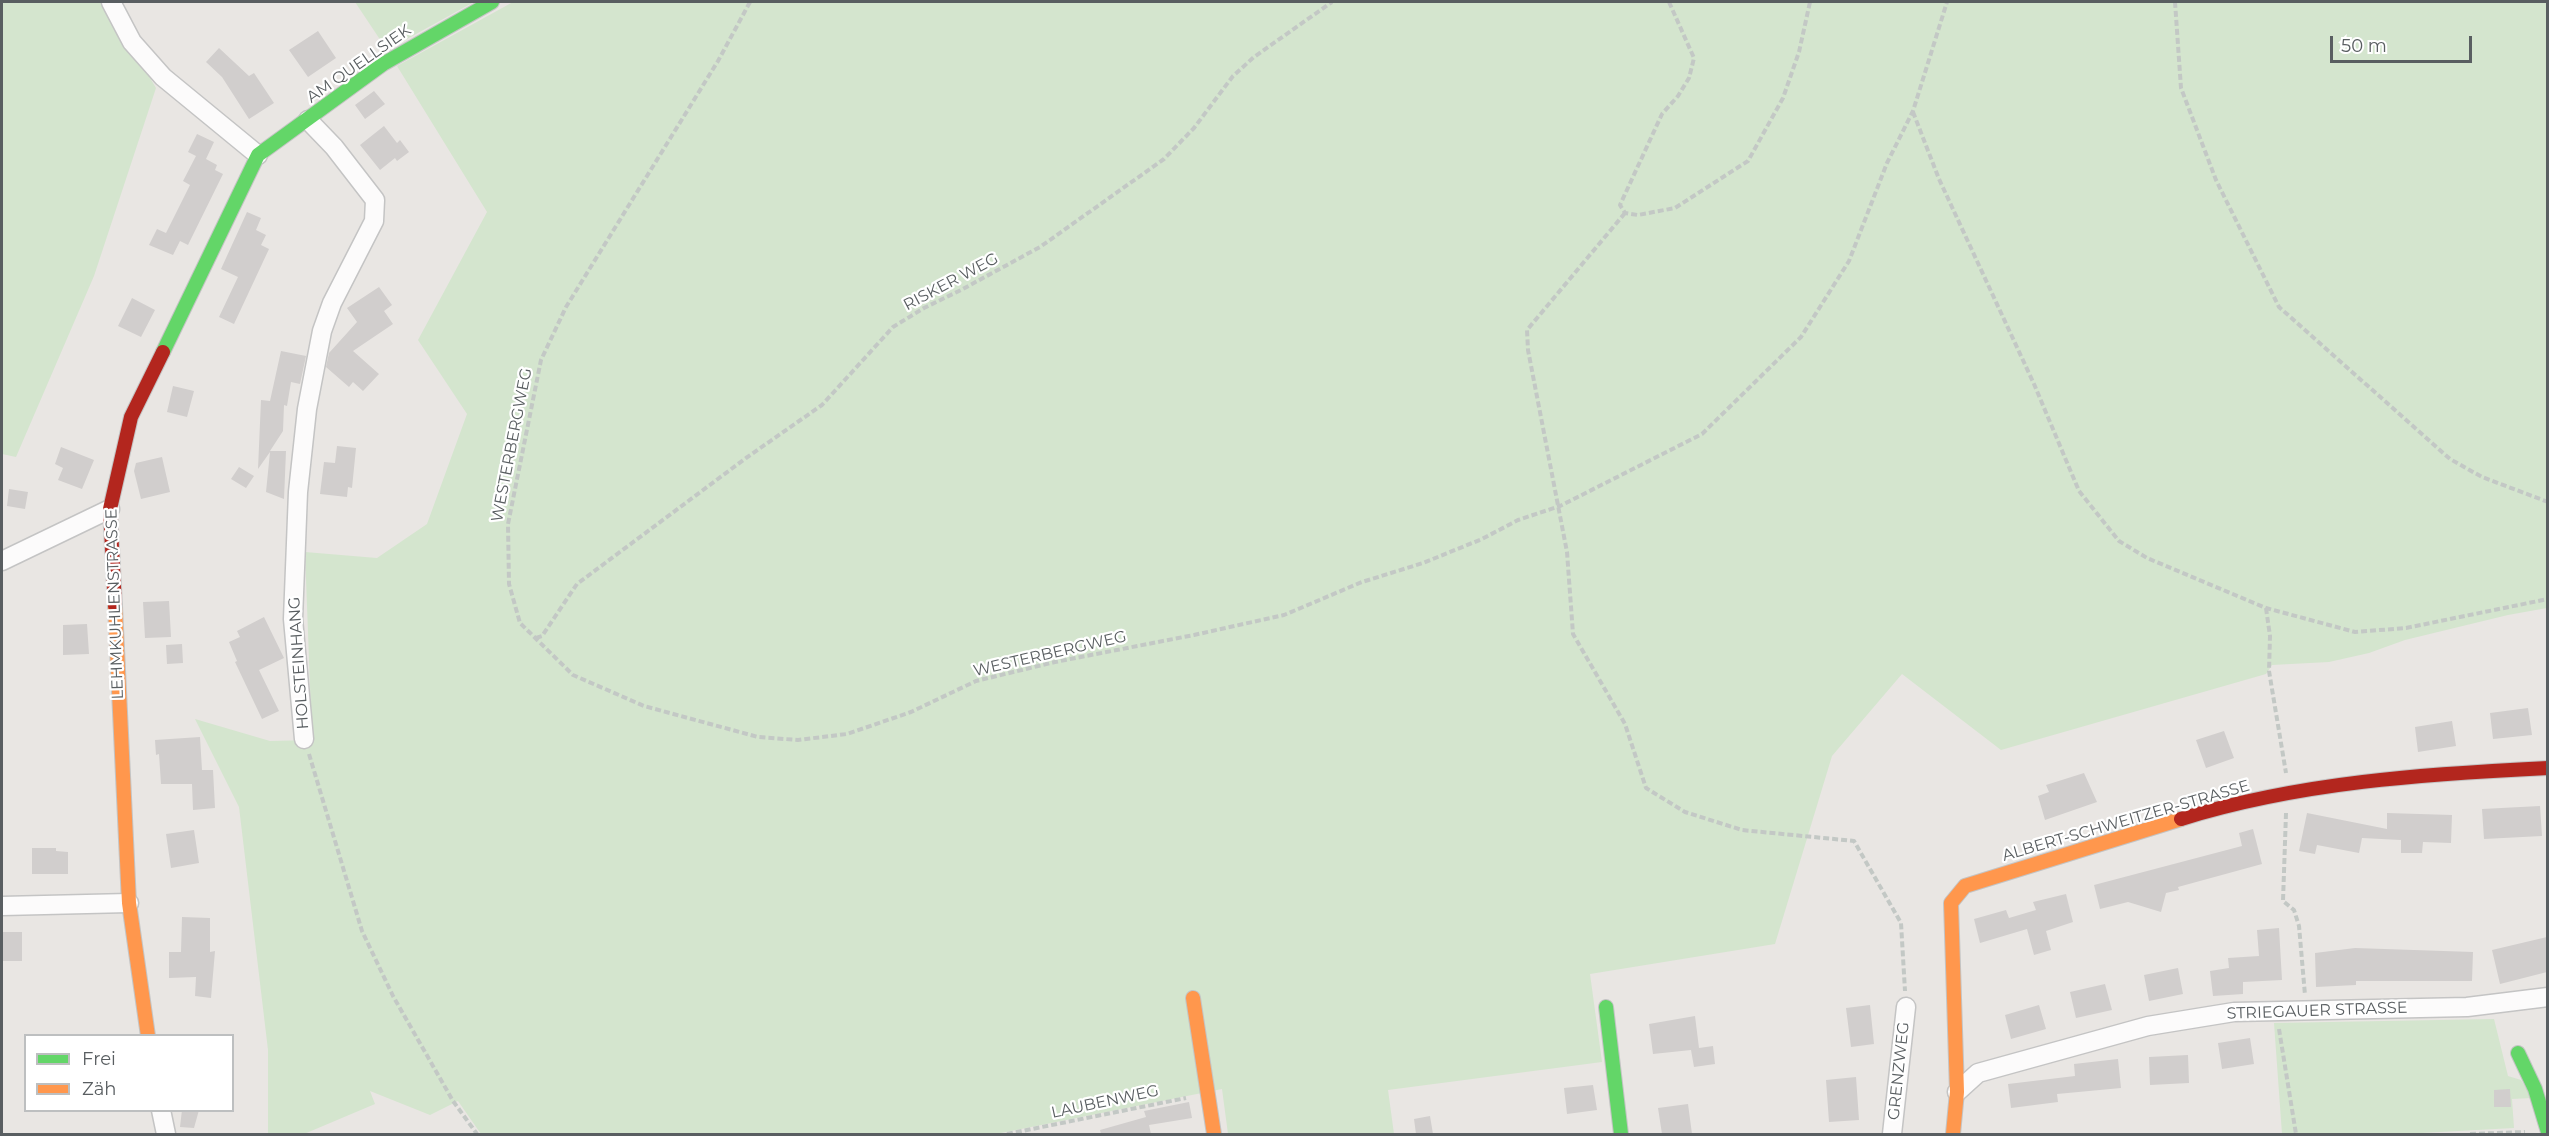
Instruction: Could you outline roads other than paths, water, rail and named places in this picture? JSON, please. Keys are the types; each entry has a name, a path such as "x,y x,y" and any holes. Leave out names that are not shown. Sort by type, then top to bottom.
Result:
{"street":[{"path":"111,2 132,42 163,77 258,155"},
{"name":"AM QUELLSIEK","path":"308,120 383,64 492,2"},
{"name":"LEHMKUHLENSTRASSE","path":"148,1034 129,903 110,509 130,417 258,155 308,120"},
{"name":"HOLSTEINHANG","path":"304,739 293,619 298,492 307,409 322,331 332,303 374,221 375,201 334,147 308,120"},
{"path":"2,561 110,509"},
{"name":"ALBERT-SCHWEITZER-STRASSE","path":"1957,1092 1951,903 1965,886 2211,810 2287,792 2440,773 2547,768"},
{"path":"2,906 129,903"},
{"name":"STRIEGAUER STRASSE","path":"1957,1092 1978,1072 2148,1026 2234,1012 2467,1007 2547,997"},
{"path":"1193,998 1214,1134"},
{"path":"1606,1007 1621,1134"},
{"name":"GRENZWEG","path":"1892,1134 1906,1007"},
{"path":"2518,1053 2535,1089 2547,1131"},
{"path":"1953,1134 1957,1092"},
{"path":"161,1112 166,1134"}]}
